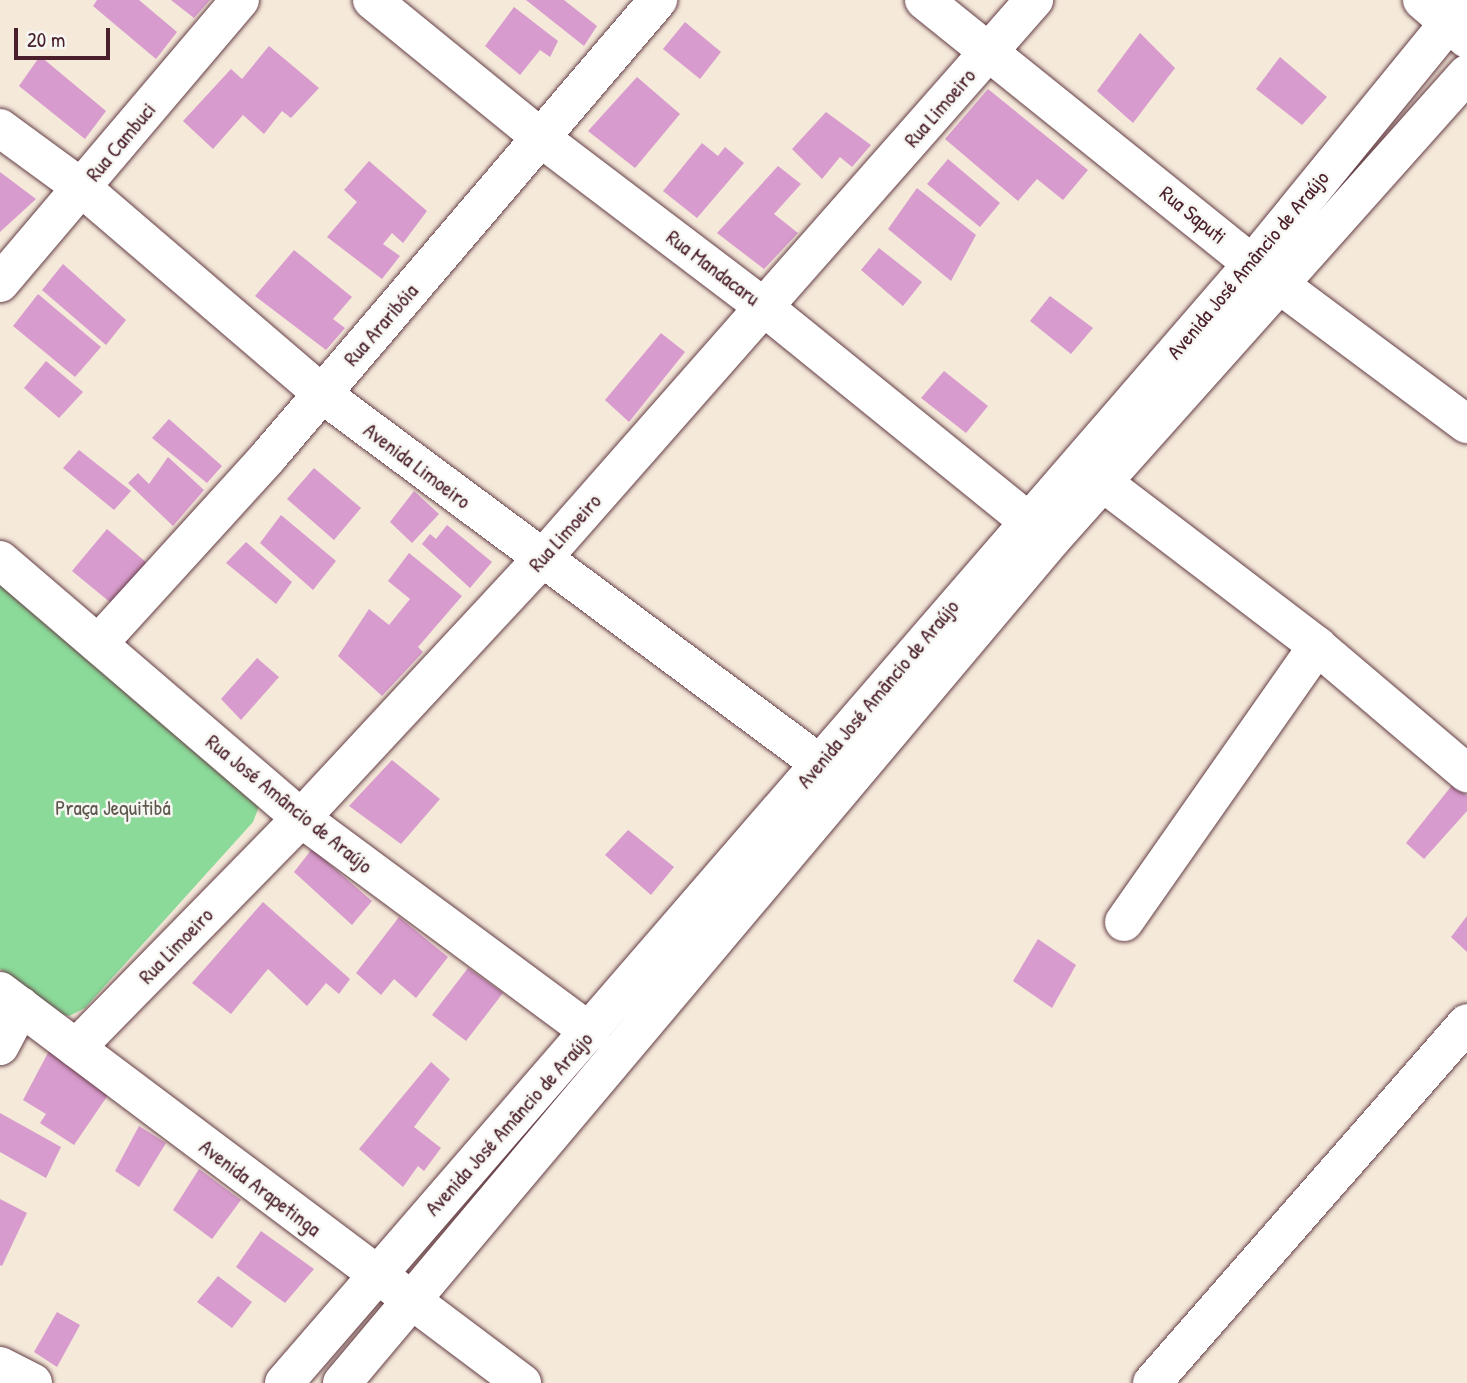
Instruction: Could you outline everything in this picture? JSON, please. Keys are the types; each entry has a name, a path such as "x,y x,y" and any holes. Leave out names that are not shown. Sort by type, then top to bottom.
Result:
{"street":[{"name":"Rua Cambuci","path":"0,283 240,0"},
{"name":"Rua Mandacaru","path":"372,0 541,138 765,307 1040,529"},
{"name":"Rua Araribóia","path":"98,644 322,394 658,0"},
{"name":"Rua Saputi","path":"923,0 991,51 1266,274 1467,424"},
{"name":"Rua Limoeiro","path":"76,1048 301,818 542,559 1034,0"},
{"name":"Avenida José Amâncio de Araújo","path":"284,1383 375,1275 590,1032 834,774 1040,529 1266,274 1451,15"},
{"path":"1266,274 1467,74"},
{"name":"Avenida Limoeiro","path":"0,128 82,188 322,394 834,774"},
{"path":"1091,474 1317,646 1467,773"},
{"name":"Rua José Amâncio de Araújo","path":"0,560 301,818 590,1032"},
{"path":"1124,922 1317,646"},
{"path":"342,1383 834,774"},
{"path":"0,1046 10,999"},
{"name":"Avenida Arapetinga","path":"10,999 522,1383"},
{"path":"1152,1383 1467,1023"},
{"path":"0,1366 33,1383"}],"green space":[{"name":"Praça Jequitibá","path":"0,574 263,796 253,822 85,1008 69,1016 58,1013 0,969"}],"building":[{"path":"97,0 139,0 177,32 156,59 93,6"},
{"path":"171,0 210,0 194,18"},
{"path":"526,0 564,0 597,26 584,46"},
{"path":"514,7 558,41 550,57 540,50 520,75 485,46"},
{"path":"685,22 721,52 700,79 663,49"},
{"path":"1140,33 1175,68 1133,123 1097,91"},
{"path":"269,46 319,88 291,118 282,111 264,134 243,115 213,149 183,121 231,69 242,79"},
{"path":"40,56 106,111 85,139 19,86"},
{"path":"1280,57 1327,97 1302,125 1256,89"},
{"path":"637,77 680,114 635,168 588,131"},
{"path":"988,89 1088,170 1063,200 1037,179 1018,201 945,139"},
{"path":"826,112 871,145 852,167 840,157 822,179 792,149"},
{"path":"702,143 718,156 725,147 744,163 697,218 663,191"},
{"path":"948,159 1000,203 980,227 927,184"},
{"path":"369,161 427,211 403,243 392,233 383,244 400,256 382,279 327,237 357,202 344,190"},
{"path":"778,166 801,184 774,214 798,233 764,269 717,233"},
{"path":"0,172 36,199 0,232"},
{"path":"917,188 976,235 951,281 888,229"},
{"path":"879,248 922,282 903,306 861,270"},
{"path":"294,250 352,297 333,319 345,328 326,350 255,296"},
{"path":"63,264 126,320 106,345 42,290"},
{"path":"38,294 101,347 75,377 13,326"},
{"path":"1050,296 1093,328 1071,354 1030,321"},
{"path":"661,333 685,352 629,422 605,400"},
{"path":"46,361 83,392 59,418 24,388"},
{"path":"944,371 988,406 966,433 921,398"},
{"path":"169,419 222,466 207,483 152,438"},
{"path":"79,450 131,491 114,510 63,468"},
{"path":"168,457 204,490 173,526 128,483 138,473 149,484"},
{"path":"314,468 361,508 334,540 287,499"},
{"path":"414,491 439,514 412,543 390,522"},
{"path":"281,515 336,561 313,590 260,543"},
{"path":"447,525 492,562 470,588 422,544 430,534 436,539"},
{"path":"107,529 147,563 111,603 72,571"},
{"path":"246,542 292,582 276,604 226,563"},
{"path":"409,553 462,596 418,647 423,652 382,696 338,656 369,609 389,625 410,599 388,581"},
{"path":"257,658 279,677 241,720 221,699"},
{"path":"392,760 440,799 401,844 349,806"},
{"path":"1453,784 1467,796 1467,811 1424,859 1406,843"},
{"path":"628,830 674,867 651,895 605,855"},
{"path":"312,849 372,901 352,925 294,872"},
{"path":"263,902 350,979 339,994 326,983 307,1006 268,969 231,1014 192,983"},
{"path":"1467,916 1467,952 1451,937"},
{"path":"399,917 448,957 416,998 394,979 381,995 356,973"},
{"path":"1038,939 1076,965 1052,1008 1013,981"},
{"path":"468,968 503,993 466,1041 432,1015"},
{"path":"49,1051 108,1095 74,1145 40,1123 46,1114 23,1100"},
{"path":"431,1062 450,1079 414,1127 441,1148 424,1171 418,1166 403,1187 359,1149"},
{"path":"0,1113 61,1147 46,1178 0,1152"},
{"path":"139,1126 166,1143 139,1187 115,1171"},
{"path":"199,1169 241,1200 212,1239 173,1210"},
{"path":"0,1199 27,1213 2,1266 0,1265"},
{"path":"261,1231 314,1269 285,1303 236,1267"},
{"path":"218,1276 252,1302 232,1328 197,1302"},
{"path":"57,1312 80,1325 57,1367 34,1352"}]}
